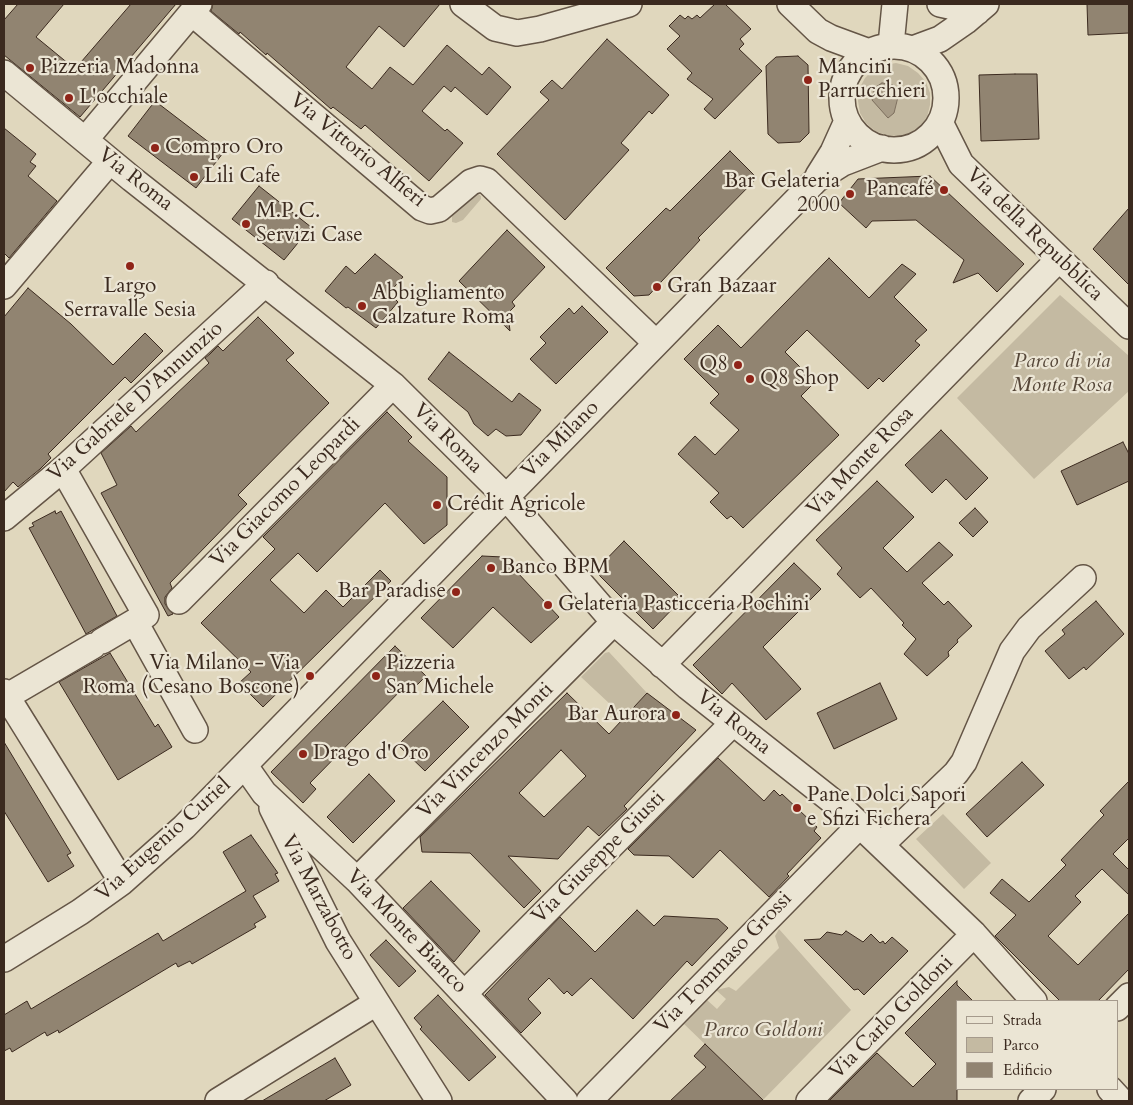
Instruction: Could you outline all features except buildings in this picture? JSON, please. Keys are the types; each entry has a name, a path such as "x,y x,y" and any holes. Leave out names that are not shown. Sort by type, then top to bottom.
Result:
{"street":[{"path":"463,4 494,28 517,33 540,29 629,4"},
{"path":"792,4 818,31 831,50 844,83"},
{"path":"891,49 895,4"},
{"path":"940,4 981,8"},
{"path":"85,140 196,8"},
{"name":"Via Vittorio Alfieri","path":"196,8 422,208 430,210 439,209 471,182 480,179 487,181 656,343"},
{"path":"818,31 840,43 891,49 931,60 943,78 946,93 945,108 934,132 915,145 894,150 882,148 862,139 847,121 842,96 844,83 853,64 891,49 940,39 981,8"},
{"path":"943,78 948,55 981,8"},
{"name":"Via Roma","path":"4,73 110,161 393,385 505,496 614,622 733,724 845,812 974,934 1033,1000"},
{"name":"Via Milano","path":"245,766 505,496 816,180 833,152 847,121"},
{"name":"Via della Repubblica","path":"940,122 961,164 1129,326"},
{"name":"Via della Repubblica","path":"915,145 961,164"},
{"name":"Via Milano","path":"816,180 843,164 882,148"},
{"path":"6,278 110,161"},
{"name":"Via Monte Rosa","path":"662,665 1059,259"},
{"name":"Via Gabriele D'Annunzio","path":"4,518 63,470 266,283"},
{"name":"Via Giacomo Leopardi","path":"179,601 393,385"},
{"path":"63,470 146,615 5,695 122,882"},
{"path":"880,845 956,773 964,762 1012,650 1029,628 1083,578"},
{"path":"135,622 195,730"},
{"name":"Via Vincenzo Monti","path":"357,880 614,622"},
{"name":"Via Giuseppe Giusti","path":"465,993 733,724"},
{"name":"Via Monte Bianco","path":"245,766 264,793 357,880 565,1101"},
{"name":"Via Eugenio Curiel","path":"4,959 80,912 122,882 184,826 245,766"},
{"name":"Via Marzabotto","path":"264,793 338,942 439,1101"},
{"name":"Via Tommaso Grossi","path":"589,1101 859,826"},
{"name":"Via Carlo Goldoni","path":"809,1101 974,934"},
{"path":"1118,1007 1129,996"},
{"path":"218,1101 376,1003"},
{"path":"1031,1101 1042,1090"},
{"path":"1111,1090 1121,1101"}],"green space":[{"path":"896,63 908,66 926,82 930,93 927,117 920,126 910,133 898,136 886,135 875,131 866,123 860,113 859,89 865,78 873,70","holes":["886,83 896,89 898,99 894,113 872,93 877,85"]},
{"path":"475,191 481,196 481,199 463,220 456,223 452,222 452,215"},
{"name":"Parco di via Monte Rosa","path":"1060,295 1129,356 1129,391 1034,479 957,398"},
{"path":"609,652 647,693 622,720 607,708 610,704 581,677 605,653"},
{"path":"943,814 991,863 964,889 916,839"},
{"name":"Parco Goldoni","path":"779,929 851,1010 763,1100 684,1024 707,1000 717,1009 726,999 716,990 729,987 736,991 779,948 775,936"}],"shaded area":[{"path":"882,83 893,85 899,93 894,113 888,118 872,100 874,88"}],"place":[{"name":"Pizzeria Madonna","path":"30,68"},
{"name":"Mancini Parrucchieri","path":"808,80"},
{"name":"L'occhiale","path":"69,98"},
{"name":"Compro Oro","path":"155,148"},
{"name":"Lili Cafe","path":"194,177"},
{"name":"Pancafé","path":"944,190"},
{"name":"Bar Gelateria 2000","path":"850,194"},
{"name":"M.P.C. Servizi Case","path":"246,224"},
{"name":"Largo Serravalle Sesia","path":"130,266"},
{"name":"Gran Bazaar","path":"657,287"},
{"name":"Abbigliamento Calzature Roma","path":"362,306"},
{"name":"Q8","path":"738,365"},
{"name":"Q8 Shop","path":"750,379"},
{"name":"Crédit Agricole","path":"437,505"},
{"name":"Banco BPM","path":"491,568"},
{"name":"Bar Paradise","path":"456,592"},
{"name":"Gelateria Pasticceria Pochini","path":"548,605"},
{"name":"Via Milano - Via Roma (Cesano Boscone)","path":"310,676"},
{"name":"Pizzeria San Michele","path":"376,676"},
{"name":"Bar Aurora","path":"676,715"},
{"name":"Drago d'Oro","path":"303,754"},
{"name":"Pane Dolci Sapori e Sfizi Fichera","path":"797,808"}]}
